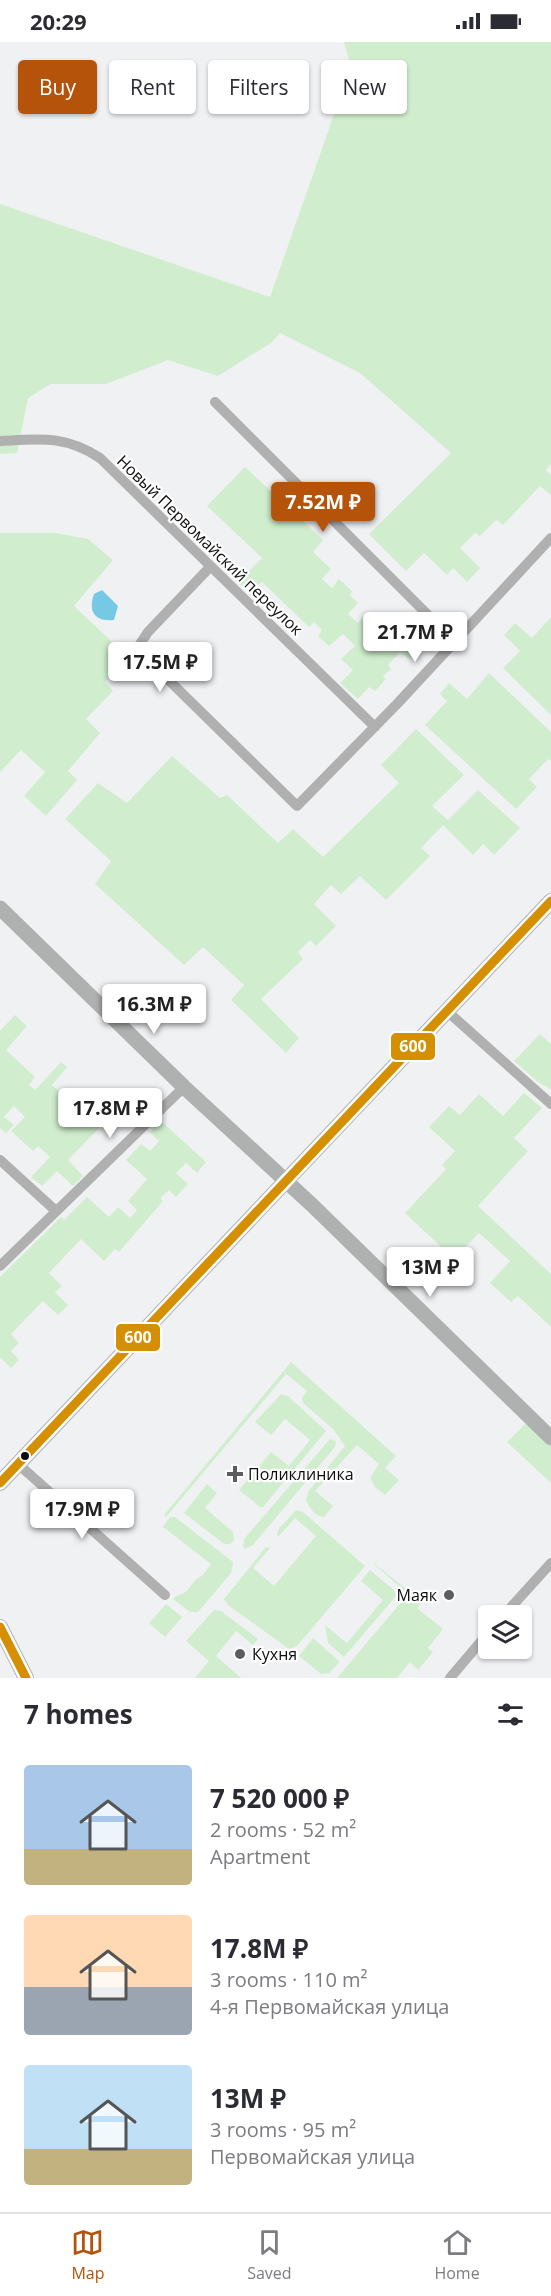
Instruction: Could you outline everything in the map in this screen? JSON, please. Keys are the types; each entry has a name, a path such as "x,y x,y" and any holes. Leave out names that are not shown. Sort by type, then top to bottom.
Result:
{"main road":[{"path":"0,1484 551,901"},
{"path":"0,1627 26,1678"},
{"path":"0,1643 15,1655"}],"street":[{"path":"215,402 454,641"},
{"name":"Новый Первомайский переулок","path":"0,441 52,439 84,448 110,467 375,727"},
{"path":"210,567 148,632 140,644 142,654 297,806 375,727 551,538"},
{"path":"0,909 184,1087 287,1182 551,1438"},
{"path":"448,1012 551,1104"},
{"path":"0,1266 184,1087"},
{"path":"0,1160 56,1211"},
{"path":"18,1464 165,1595"},
{"path":"513,1605 551,1563"},
{"path":"450,1678 478,1645"}],"green space":[{"path":"344,42 551,42 551,464 546,470 551,475 551,495 540,486 503,525 496,520 480,536 475,533 460,548 480,568 467,582 453,568 447,575 424,553 406,571 369,534 451,453 360,373 280,333 271,343 218,376 168,360 106,384 51,384 28,398 17,453 0,454 0,204 270,297 334,114 407,114 407,60 349,60"},
{"path":"245,467 323,540 313,552 331,569 322,579 332,588 339,579 352,591 350,595 358,603 348,614 358,623 364,616 372,624 376,620 389,633 405,617 426,635 415,649 417,652 409,659 400,652 388,665 391,669 383,676 386,679 375,691 369,687 358,699 340,683 353,670 341,659 355,646 343,634 329,646 318,636 322,630 314,622 309,627 262,582 249,593 238,582 262,558 207,506"},
{"path":"0,533 56,533 88,539 113,560 74,606 129,658 105,682 113,691 86,719 100,733 68,771 77,780 46,816 24,796 45,772 21,750 0,772"},
{"path":"551,617 551,715 503,668 520,651 504,635 515,623 532,638"},
{"path":"489,673 551,732 551,761 548,759 529,779 537,787 516,809 425,725 447,701 440,694 449,683 467,699"},
{"path":"416,729 464,775 432,806 448,820 478,790 520,828 494,855 483,844 473,855 443,825 421,848 430,856 386,900 360,876 341,894 331,885 314,904 336,926 316,946 310,940 298,952 303,959 261,999 299,1038 286,1053 231,1000 244,985 203,947 184,965 95,884 111,861 65,819 98,783 127,803 172,756 220,798 227,795 278,843 293,829 323,857 399,783 381,765"},
{"path":"15,1015 27,1026 6,1050 35,1077 29,1085 35,1090 61,1062 67,1067 52,1085 61,1093 63,1091 85,1112 88,1109 104,1123 68,1160 83,1176 73,1186 57,1171 42,1186 31,1177 50,1157 38,1146 33,1151 11,1131 25,1117 14,1106 4,1117 14,1125 6,1133 0,1128 0,1031"},
{"path":"540,1034 551,1044 551,1089 538,1082 514,1061"},
{"path":"524,1093 542,1108 514,1138 528,1151 478,1206 551,1274 551,1327 518,1296 511,1302 490,1283 510,1261 479,1233 454,1259 405,1213 446,1169 442,1165 455,1151 429,1127 449,1106 460,1115 479,1094 503,1116"},
{"path":"160,1120 206,1162 197,1173 186,1163 176,1173 188,1184 176,1197 169,1190 160,1198 163,1201 119,1252 115,1249 104,1261 81,1239 49,1273 62,1286 55,1292 68,1305 58,1315 43,1301 11,1334 19,1343 11,1351 19,1360 11,1368 0,1357 0,1277 61,1217 64,1220 87,1197 109,1217 118,1207 130,1218 137,1210 128,1201 147,1179 126,1160 141,1144 150,1151 159,1141 150,1132"},
{"path":"291,1362 396,1456 385,1468 399,1480 385,1495 375,1487 370,1478 379,1464 357,1445 315,1491 333,1506 324,1517 315,1513 306,1500 308,1492 345,1446 333,1429 303,1403 302,1398 307,1391 286,1374 166,1517 164,1515"},
{"path":"281,1394 288,1396 326,1431 263,1507 260,1507 239,1490 271,1452 289,1466 310,1440 285,1419 271,1435 255,1422"},
{"path":"525,1424 529,1425 551,1446 551,1483 507,1442"},
{"path":"330,1439 336,1441 335,1447 253,1545 245,1549 244,1539"},
{"path":"207,1484 217,1493 205,1508 233,1532 234,1540 230,1544 224,1544 184,1513"},
{"path":"296,1510 303,1512 365,1566 297,1646 289,1649 228,1605 224,1599 266,1547 270,1548 253,1568 274,1586 316,1536 295,1518 279,1536 277,1535 278,1530"},
{"path":"170,1517 175,1517 233,1562 231,1573 198,1612 190,1612 173,1599 188,1590 211,1564 163,1527"},
{"path":"379,1559 375,1564 422,1602 417,1608 443,1629 428,1648 433,1652 418,1670 410,1662 397,1678 337,1678 408,1594 374,1564"},
{"path":"370,1570 394,1590 396,1596 344,1657 328,1643 325,1625 347,1643 383,1600 361,1581"},
{"path":"166,1604 182,1617 165,1637 149,1623"},
{"path":"214,1610 221,1611 258,1639 253,1645 236,1631 216,1656 241,1678 195,1678 209,1661 186,1641"},
{"path":"313,1638 340,1662 329,1673 321,1674 299,1656"}],"water":[{"path":"102,590 118,606 114,620 97,617 92,610 94,594"}],"transit line":[{"name":"600","path":"0,1483 551,901"},
{"name":"600","path":"0,1627 26,1678"}],"place":[{"name":"Поликлиника","path":"235,1474"},
{"name":"Маяк","path":"449,1595"},
{"name":"Кухня","path":"240,1654"}]}
